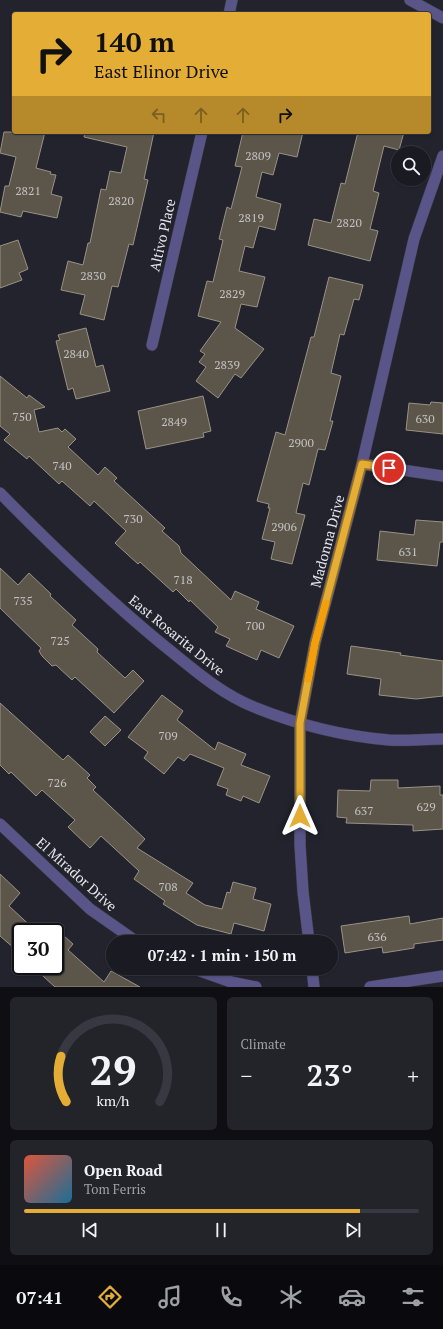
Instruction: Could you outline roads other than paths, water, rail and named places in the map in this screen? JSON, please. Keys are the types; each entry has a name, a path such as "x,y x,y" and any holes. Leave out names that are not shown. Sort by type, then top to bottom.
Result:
{"street":[{"path":"229,12 232,0"},
{"path":"410,0 443,18"},
{"name":"Altivo Place","path":"152,345 202,134"},
{"name":"Madonna Drive","path":"308,935 303,892 300,845 300,723 315,643 362,464 414,239 443,156"},
{"path":"362,464 443,476"},
{"name":"East Rosarita Drive","path":"0,493 44,538 128,615 211,684 252,706 300,723 354,736 390,740 443,739"},
{"name":"El Mirador Drive","path":"0,824 90,909 127,935"},
{"path":"212,975 231,982 256,987"},
{"path":"313,975 314,987"},
{"path":"370,987 443,976"}]}
